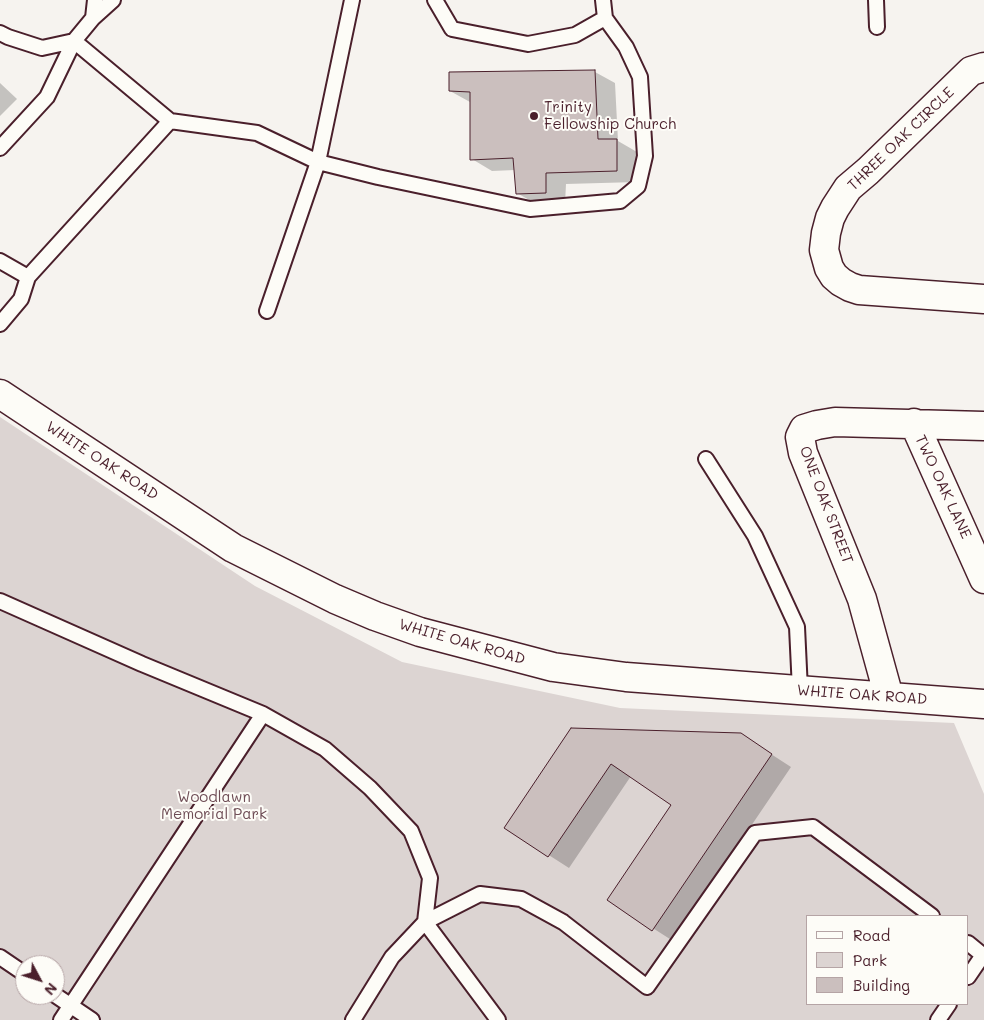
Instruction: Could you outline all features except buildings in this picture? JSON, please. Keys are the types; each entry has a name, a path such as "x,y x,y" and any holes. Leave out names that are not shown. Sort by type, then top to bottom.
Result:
{"street":[{"name":"THREE OAK CIRCLE","path":"984,67 971,71 848,188 830,218 824,250 829,268 841,282 859,290 984,299"},
{"name":"WHITE OAK ROAD","path":"0,394 233,548 335,599 420,632 553,668 626,677 984,704"},
{"name":"ONE OAK STREET","path":"889,697 862,599 803,453 800,437 804,429 835,422 984,426"},
{"name":"TWO OAK LANE","path":"914,424 984,579"}],"lane":[{"path":"93,18 94,0"},
{"path":"0,148 47,97 74,41 93,18 113,0"},
{"path":"267,311 318,162 352,0"},
{"path":"435,0 452,29 528,44 575,35 605,18"},
{"path":"74,41 170,121 257,133 318,162 378,177 530,209 620,201 638,186 645,156 640,77 626,47 605,18 603,0"},
{"path":"876,0 877,27"},
{"path":"0,33 8,38 42,48 74,41"},
{"path":"0,324 21,299 28,277 170,121"},
{"path":"0,261 28,277"},
{"path":"706,459 755,536 797,626 800,690"},
{"path":"0,601 142,664 263,714 325,749 370,788 411,830 430,878 425,922 498,1020"},
{"path":"61,1020 263,714"},
{"path":"353,1020 392,957 425,922 480,894 521,899 563,922 647,987 755,833 813,827 931,915"},
{"path":"969,944 983,955 969,976"},
{"path":"0,957 15,967"},
{"path":"65,1002 92,1020"},
{"path":"938,1020 948,1005"}],"green space":[{"name":"Woodlawn Memorial Park","path":"0,417 255,586 402,662 620,708 954,723 984,794 984,1020 0,1020"}],"place":[{"name":"Trinity Fellowship Church","path":"534,116"}]}
